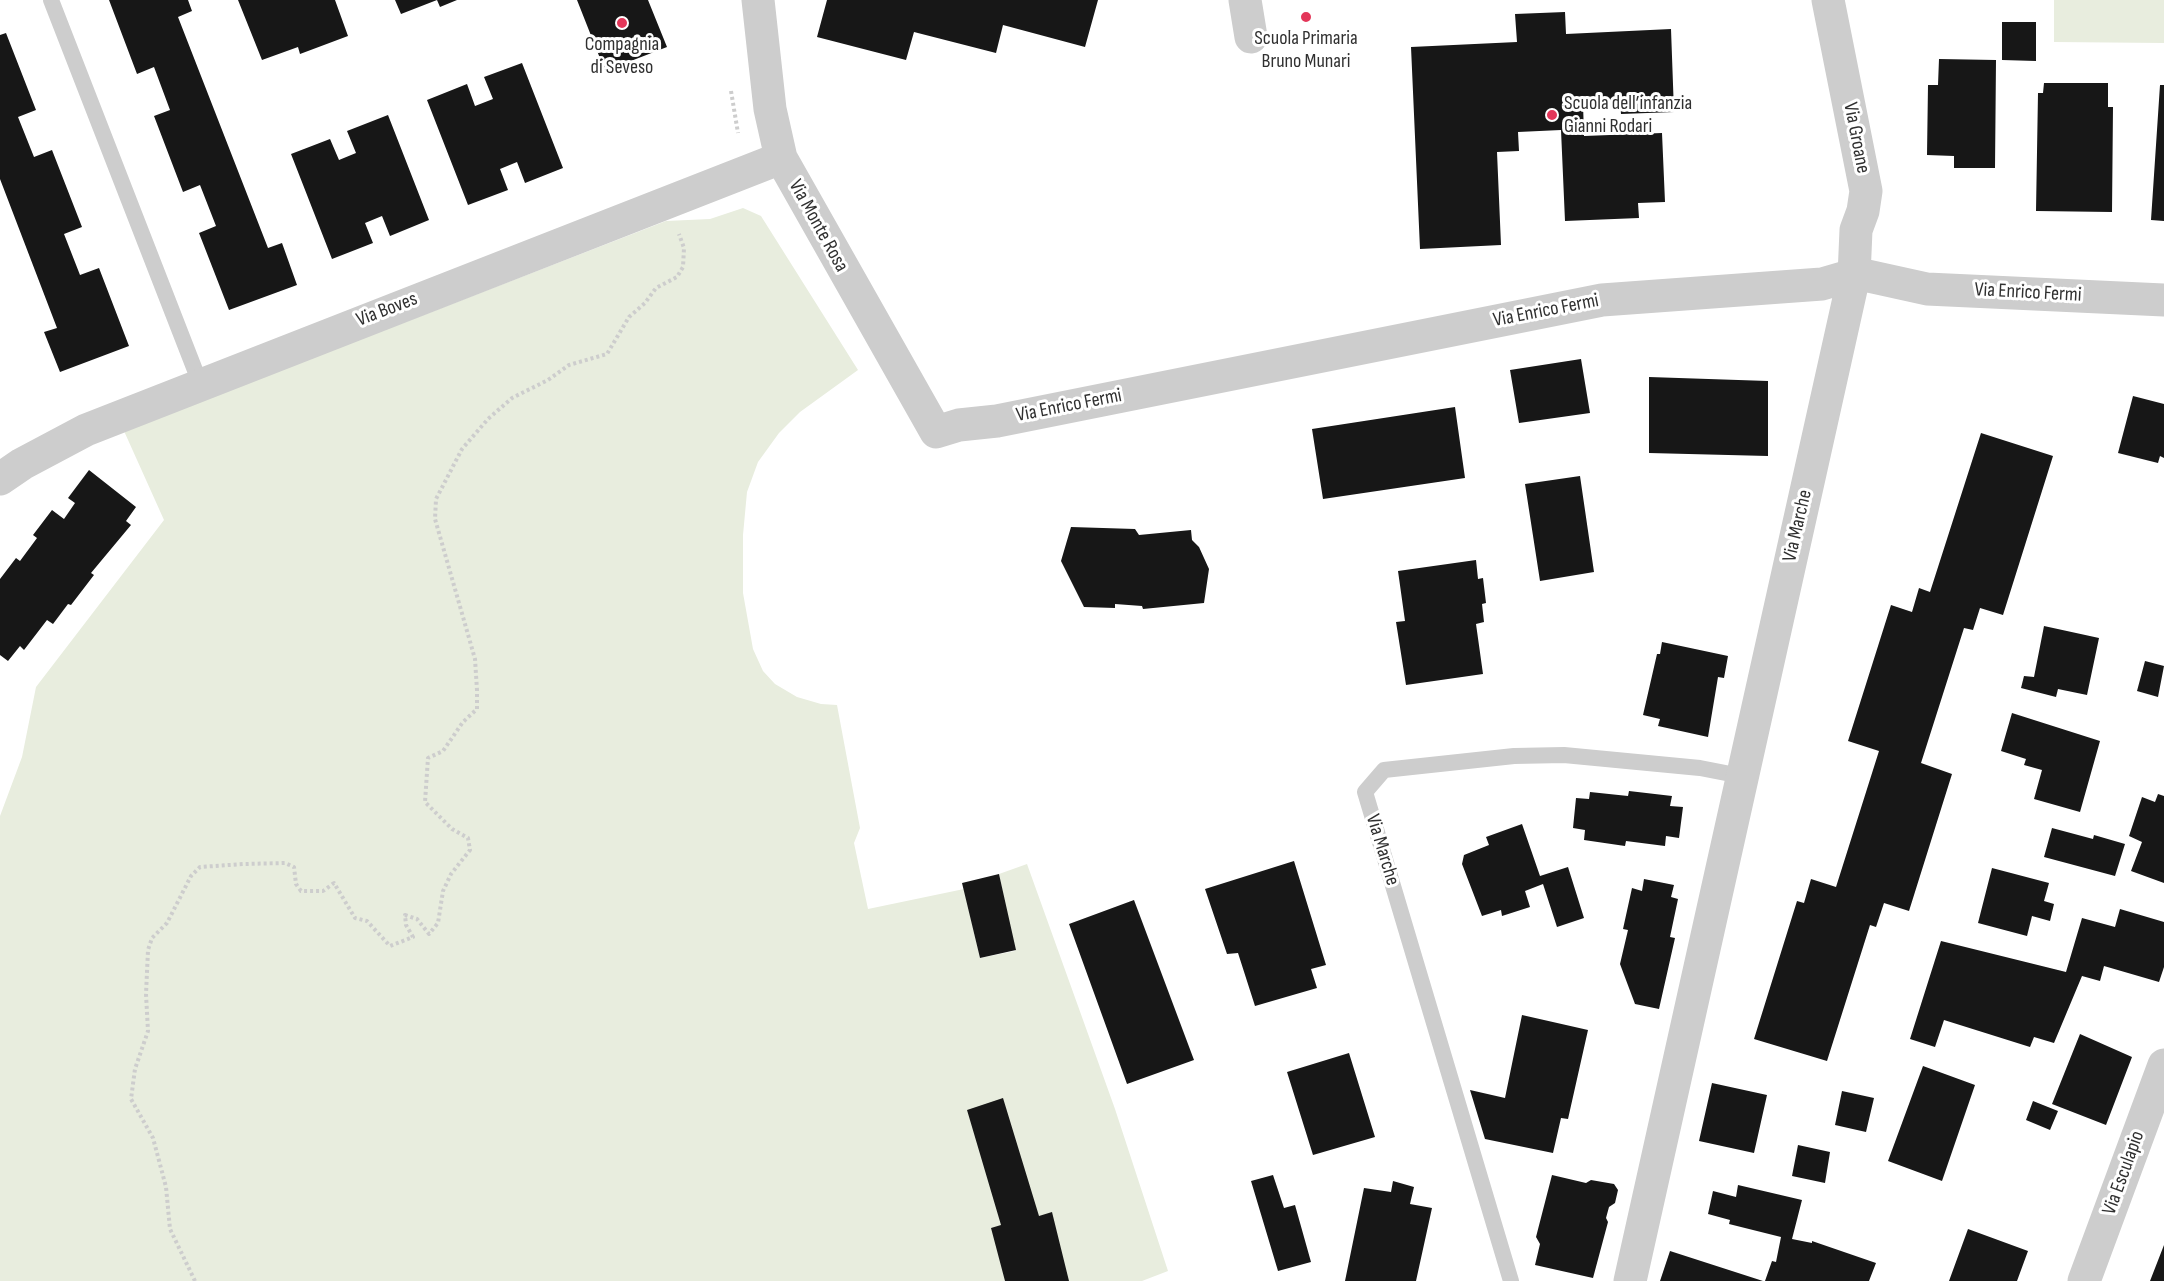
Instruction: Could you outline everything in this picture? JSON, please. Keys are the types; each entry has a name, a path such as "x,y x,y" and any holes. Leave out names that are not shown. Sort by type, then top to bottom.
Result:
{"street":[{"name":"Via Monte Rosa","path":"758,0 770,109 781,158 936,432"},
{"path":"1245,0 1251,37"},
{"name":"Via Groane","path":"1828,0 1866,191 1856,230 1854,276"},
{"name":"Via Boves","path":"0,479 22,464 86,430 662,202 781,158"},
{"name":"Via Enrico Fermi","path":"936,432 959,424 998,421 1576,304 1628,297 1822,284 1854,276 1881,277 1920,288 2164,300"},
{"name":"Via Marche","path":"1630,1281 1854,276"},
{"name":"Via Esculapio","path":"2084,1281 2164,1065"}],"lane":[{"path":"51,0 200,384"},
{"name":"Via Marche","path":"1510,1281 1365,792 1384,770 1514,756 1564,755 1700,768 1741,777"}],"path":[{"path":"195,1281 170,1229 166,1187 153,1138 131,1099 135,1069 148,1031 146,994 148,950 152,938 167,922 191,876 200,867 244,864 285,863 294,867 297,884 301,891 323,891 334,883 355,918 367,921 390,946 413,937 406,925 405,915 417,919 429,934 438,923 442,891 450,874 470,849 468,838 452,829 424,802 428,758 442,751 463,722 477,709 477,690 474,659 435,519 436,499 462,449 488,419 512,398 548,380 568,365 607,354 628,317 645,303 656,288 676,277 682,267 684,248 673,217 662,202"}],"shaded area":[{"path":"2054,0 2164,0 2164,43 2054,42"},
{"path":"743,208 761,216 858,370 800,412 779,433 758,462 747,492 743,535 743,593 753,649 763,671 775,684 797,697 821,704 837,705 860,828 854,843 868,909 964,889 980,958 1015,951 999,874 1027,864 1115,1109 1168,1271 1142,1281 0,1281 0,816 22,757 36,687 164,520 124,431 666,221 710,219"}],"building":[{"path":"109,0 188,0 192,11 178,17 268,248 282,243 297,285 229,310 199,233 216,226 200,185 183,192 154,116 170,110 154,67 137,74"},
{"path":"238,0 335,0 348,36 300,54 298,47 262,60"},
{"path":"395,0 437,0 401,14"},
{"path":"437,0 457,0 440,7"},
{"name":"Compagnia di Seveso","path":"577,0 648,0 667,47 605,71"},
{"path":"827,0 1098,0 1085,47 1003,25 996,53 914,32 906,60 817,37"},
{"path":"1565,12 1566,34 1671,29 1674,112 1621,114 1620,102 1583,103 1584,136 1662,133 1665,202 1638,203 1639,218 1565,221 1561,130 1518,132 1519,151 1497,152 1501,245 1420,249 1411,47 1517,42 1515,14"},
{"path":"2002,22 2036,22 2036,61 2002,60"},
{"path":"6,33 36,110 18,117 34,157 52,150 82,227 64,234 80,275 99,268 129,346 60,372 44,332 57,328 0,179 0,35"},
{"path":"1939,59 1996,60 1995,168 1954,168 1954,156 1927,155 1928,85 1938,85"},
{"path":"522,63 563,168 525,183 517,162 500,169 508,190 468,205 427,100 467,84 475,106 493,99 484,77"},
{"path":"2044,83 2108,83 2108,107 2113,107 2112,212 2036,211 2038,93 2043,93"},
{"path":"2160,85 2164,85 2164,221 2151,220"},
{"path":"388,115 429,220 390,236 382,216 365,223 373,243 332,259 291,154 330,139 339,160 356,153 347,131"},
{"path":"1581,359 1590,413 1519,423 1510,370"},
{"path":"1649,377 1768,381 1768,456 1649,453"},
{"path":"2133,396 2164,404 2164,458 2160,456 2158,463 2118,453"},
{"path":"1455,407 1465,478 1323,499 1312,429"},
{"path":"1981,433 2053,456 2003,615 1980,608 1973,630 1964,628 1921,763 1952,774 1909,911 1884,903 1876,927 1870,925 1827,1061 1754,1039 1797,901 1804,903 1811,879 1836,887 1879,751 1848,741 1891,605 1912,612 1919,588 1930,592"},
{"path":"89,470 136,507 126,521 131,525 91,573 94,575 71,605 68,604 53,624 47,620 24,650 20,646 8,661 0,655 0,579 16,558 20,561 37,538 33,535 52,510 64,519 75,503 68,498"},
{"path":"1580,476 1594,572 1540,581 1525,484"},
{"path":"1071,527 1135,529 1139,535 1191,530 1192,540 1199,547 1209,569 1204,603 1143,609 1142,606 1115,604 1115,608 1084,607 1061,561"},
{"path":"1476,560 1478,579 1483,578 1486,603 1482,604 1484,622 1476,624 1483,674 1406,685 1396,622 1405,621 1398,571"},
{"path":"2044,626 2099,638 2087,695 2058,689 2056,697 2021,688 2024,676 2034,677"},
{"path":"1662,642 1728,656 1724,678 1718,677 1708,737 1658,726 1660,719 1643,715 1657,654 1660,654"},
{"path":"2145,661 2164,666 2158,697 2137,691"},
{"path":"2012,713 2100,741 2080,812 2034,799 2042,770 2024,765 2026,759 2001,751"},
{"path":"1629,791 1672,796 1670,806 1683,807 1679,838 1666,836 1665,846 1626,841 1625,846 1584,840 1585,830 1573,828 1576,798 1589,799 1590,792 1628,796"},
{"path":"2158,794 2164,796 2164,883 2131,871 2142,842 2129,836 2142,797 2155,802"},
{"path":"1522,824 1540,876 1568,867 1584,918 1557,927 1543,884 1525,891 1530,907 1502,916 1501,910 1482,916 1462,864 1464,855 1489,845 1486,837"},
{"path":"2052,828 2093,839 2094,835 2125,844 2115,876 2044,857"},
{"path":"1294,861 1326,965 1311,969 1317,988 1255,1006 1238,953 1227,954 1205,889"},
{"path":"1992,868 2049,883 2044,901 2054,904 2050,921 2032,916 2027,936 1978,923"},
{"path":"999,874 1016,950 980,958 962,883"},
{"path":"1644,879 1674,885 1671,897 1678,899 1670,937 1675,938 1659,1009 1635,1004 1620,964 1628,930 1623,929 1632,888 1642,891"},
{"path":"1134,900 1194,1060 1127,1084 1069,924"},
{"path":"2120,909 2164,922 2164,967 2159,982 2104,966 2100,981 2082,976 2054,1043 2034,1037 2030,1047 1944,1020 1935,1047 1910,1039 1941,941 2066,972 2082,918 2115,927"},
{"path":"1522,1015 1588,1030 1568,1119 1561,1118 1553,1153 1485,1139 1470,1090 1505,1098"},
{"path":"2080,1034 2132,1057 2106,1125 2052,1104"},
{"path":"1349,1053 1375,1137 1313,1155 1287,1072"},
{"path":"1923,1066 1975,1085 1942,1181 1888,1161"},
{"path":"1712,1083 1767,1095 1754,1153 1699,1141"},
{"path":"1842,1091 1874,1098 1866,1132 1835,1125"},
{"path":"1003,1098 1039,1216 1052,1212 1069,1281 1005,1281 991,1228 1001,1225 967,1110"},
{"path":"2033,1101 2058,1111 2050,1130 2026,1120"},
{"path":"1798,1145 1830,1152 1825,1183 1792,1176"},
{"path":"1273,1175 1284,1208 1295,1205 1311,1262 1278,1271 1251,1181"},
{"path":"1552,1175 1586,1183 1591,1180 1614,1184 1618,1190 1615,1203 1609,1207 1606,1218 1608,1222 1593,1278 1535,1265 1540,1244 1536,1237"},
{"path":"1393,1181 1414,1187 1410,1204 1432,1208 1416,1281 1345,1281 1364,1188 1391,1192"},
{"path":"1738,1185 1802,1200 1792,1239 1812,1243 1812,1241 1876,1263 1869,1281 1765,1281 1772,1261 1776,1262 1781,1237 1729,1224 1730,1220 1708,1214 1713,1191 1736,1197"},
{"path":"1968,1229 2028,1251 2017,1281 1949,1281"},
{"path":"2164,1245 2164,1281 2150,1281"},
{"path":"1670,1251 1763,1281 1660,1281"}],"place":[{"name":"Scuola Primaria Bruno Munari","path":"1306,17"},
{"name":"Compagnia di Seveso","path":"622,23"},
{"name":"Scuola dell’infanzia Gianni Rodari","path":"1552,115"}]}
